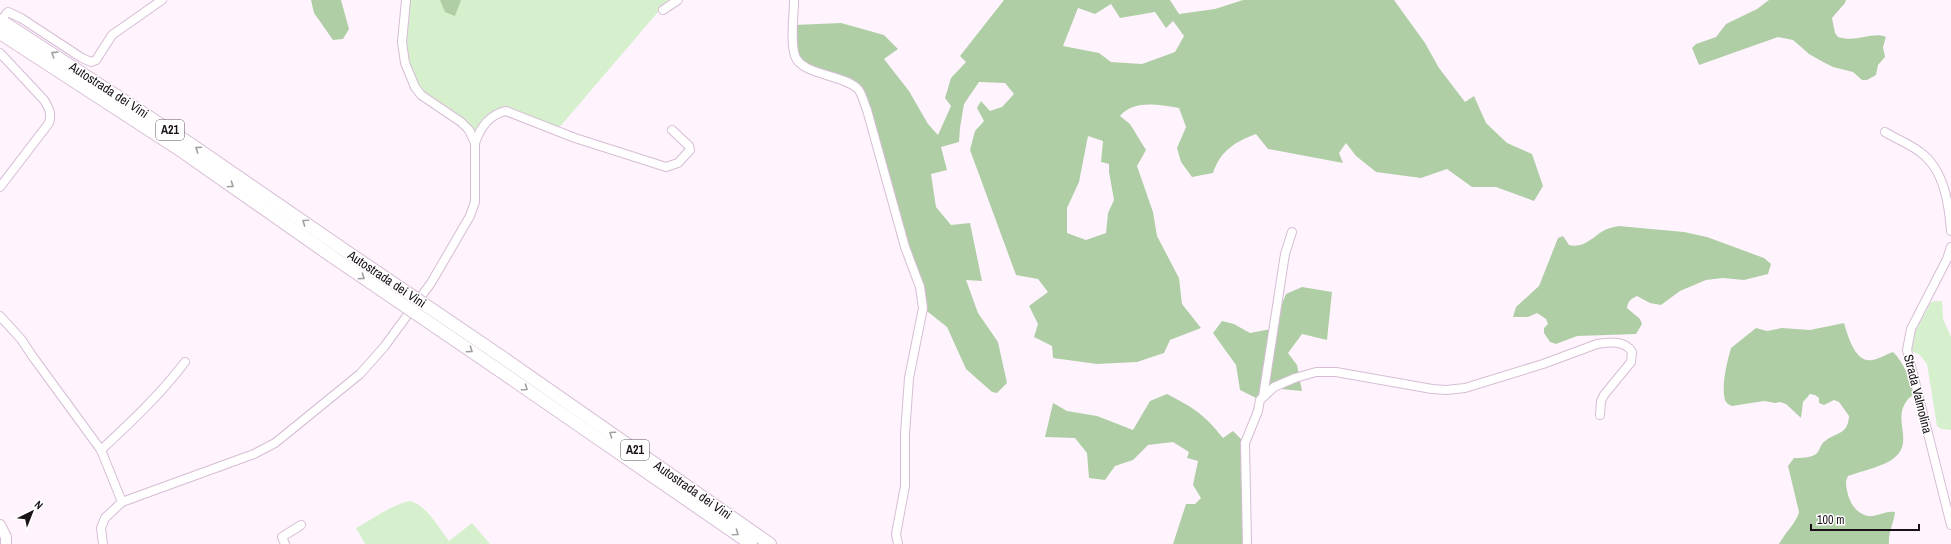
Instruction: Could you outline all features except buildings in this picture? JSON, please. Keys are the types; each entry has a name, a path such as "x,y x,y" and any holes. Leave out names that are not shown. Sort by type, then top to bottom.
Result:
{"highway":[{"name":"Autostrada dei Vini","path":"3,17 189,143 333,250"},
{"name":"Autostrada dei Vini","path":"0,33 333,250 770,544"},
{"name":"Autostrada dei Vini","path":"496,361 751,544"}],"main road":[{"path":"0,526 6,537 6,544"}],"street":[{"path":"3,17 8,12 21,18 82,58 91,62 96,60 112,35 162,0"},
{"path":"406,0 402,42 405,63 415,87 421,95 461,122 469,130 475,143"},
{"path":"663,10 678,0"},
{"path":"794,0 793,42 796,57 806,68 839,77 858,88 864,103 905,247 920,287 923,308 910,378 905,434 905,486 896,534 898,544"},
{"path":"0,53 44,100 49,108 50,117 49,123 0,186"},
{"path":"103,544 101,528 105,518 122,502 254,454 276,444 360,374 384,347 431,283 470,216 475,202 475,143 479,131 499,112 506,111 575,138 666,167 678,164 690,150 689,146 672,130"},
{"path":"1885,132 1919,151 1929,160 1943,184 1950,216 1951,231"},
{"path":"1247,544 1245,443 1263,397 1285,254 1292,232"},
{"name":"Strada Valmolina","path":"1951,247 1947,259 1911,328 1907,350 1951,525"},
{"path":"0,309 12,328"},
{"path":"0,316 22,339 33,357 101,450 122,502"},
{"path":"1263,397 1269,390 1316,372 1336,372 1432,389 1446,390 1465,388 1543,364 1597,344 1614,342 1626,345 1632,352 1631,362 1604,395 1601,401 1600,415"},
{"path":"101,450 147,407 166,387 185,362"},
{"path":"284,544 282,537 301,525"}],"green space":[{"path":"311,0 341,0 349,29 343,39 333,40 314,13"},
{"path":"406,0 676,0 658,12 558,129 506,108 476,130 469,130 421,95 405,63"},
{"path":"440,0 461,0 455,16 445,12"},
{"path":"1004,0 1170,0 1179,14 1215,9 1243,0 1394,0 1425,43 1439,68 1465,102 1474,96 1486,123 1507,143 1532,154 1543,186 1534,201 1496,187 1472,187 1447,169 1421,178 1376,172 1356,156 1346,143 1339,153 1343,163 1268,149 1256,134 1242,140 1230,148 1220,158 1213,173 1192,177 1181,162 1177,148 1186,127 1179,108 1148,104 1132,107 1120,116 1130,124 1146,150 1137,166 1153,212 1157,236 1179,278 1182,304 1201,328 1170,340 1164,353 1137,362 1097,364 1053,358 1052,346 1034,337 1038,324 1029,306 1048,292 1038,279 1016,275 970,150 975,131 984,121 977,108 981,101 990,111 1002,107 1014,94 1005,83 979,82 964,104 959,142 941,147 947,170 931,174 936,207 951,225 970,223 982,281 966,280 978,313 998,342 1007,383 997,393 992,392 966,369 947,327 923,308 858,88 806,68 796,57 794,25 841,23 884,35 898,49 884,59 909,91 928,124 938,135 951,106 945,98 951,78 966,62 960,56","holes":["1111,4 1120,18 1155,12 1166,28 1173,21 1184,36 1175,52 1142,64 1111,62 1099,53 1063,46 1078,8 1095,14","1088,136 1103,141 1101,162 1109,164 1114,200 1108,213 1106,233 1086,240 1067,233 1067,208 1079,182"]},
{"path":"1769,0 1846,0 1832,18 1835,33 1838,37 1851,39 1876,35 1886,37 1883,47 1885,57 1878,65 1876,75 1867,80 1862,80 1853,72 1833,67 1809,54 1793,40 1778,37 1699,65 1692,48 1696,44 1716,37 1726,24 1757,9"},
{"path":"1619,226 1684,232 1707,237 1764,258 1771,264 1768,274 1744,280 1723,278 1706,280 1680,291 1661,305 1650,303 1637,296 1635,297 1630,301 1627,308 1640,319 1642,324 1636,334 1577,336 1556,344 1550,342 1544,333 1544,328 1548,324 1546,319 1537,313 1528,317 1513,317 1516,307 1539,286 1558,238 1563,236 1569,245 1574,246 1588,242 1605,230"},
{"path":"1302,287 1332,292 1327,340 1302,334 1288,353 1297,365 1302,391 1270,388 1260,400 1240,390 1236,365 1213,333 1222,321 1234,324 1250,333 1271,329 1286,294"},
{"path":"1942,301 1943,319 1951,337 1951,430 1941,429 1937,426 1927,364 1920,355 1911,351 1913,336 1931,302"},
{"path":"1844,323 1853,348 1866,360 1878,359 1893,352 1903,366 1915,393 1909,398 1902,409 1901,417 1903,440 1902,448 1898,455 1890,461 1875,468 1848,476 1846,481 1847,492 1851,502 1862,514 1871,516 1895,512 1889,535 1889,544 1779,544 1796,520 1799,512 1788,466 1794,458 1808,457 1816,454 1823,442 1844,430 1849,416 1839,402 1834,400 1824,405 1819,403 1819,398 1810,394 1803,402 1801,418 1786,404 1780,402 1775,403 1764,401 1732,406 1730,405 1725,400 1724,381 1731,348 1756,328 1767,331 1782,328 1810,330"},
{"path":"1167,394 1198,412 1223,438 1233,431 1245,443 1247,544 1173,544 1186,504 1195,504 1201,498 1193,485 1198,461 1187,458 1189,452 1173,442 1148,445 1133,460 1115,466 1105,480 1089,478 1087,453 1075,438 1045,437 1053,403 1067,411 1097,416 1133,430 1150,401"},
{"path":"411,501 423,508 428,513 449,541 472,523 490,544 365,544 356,528 391,508"}]}
